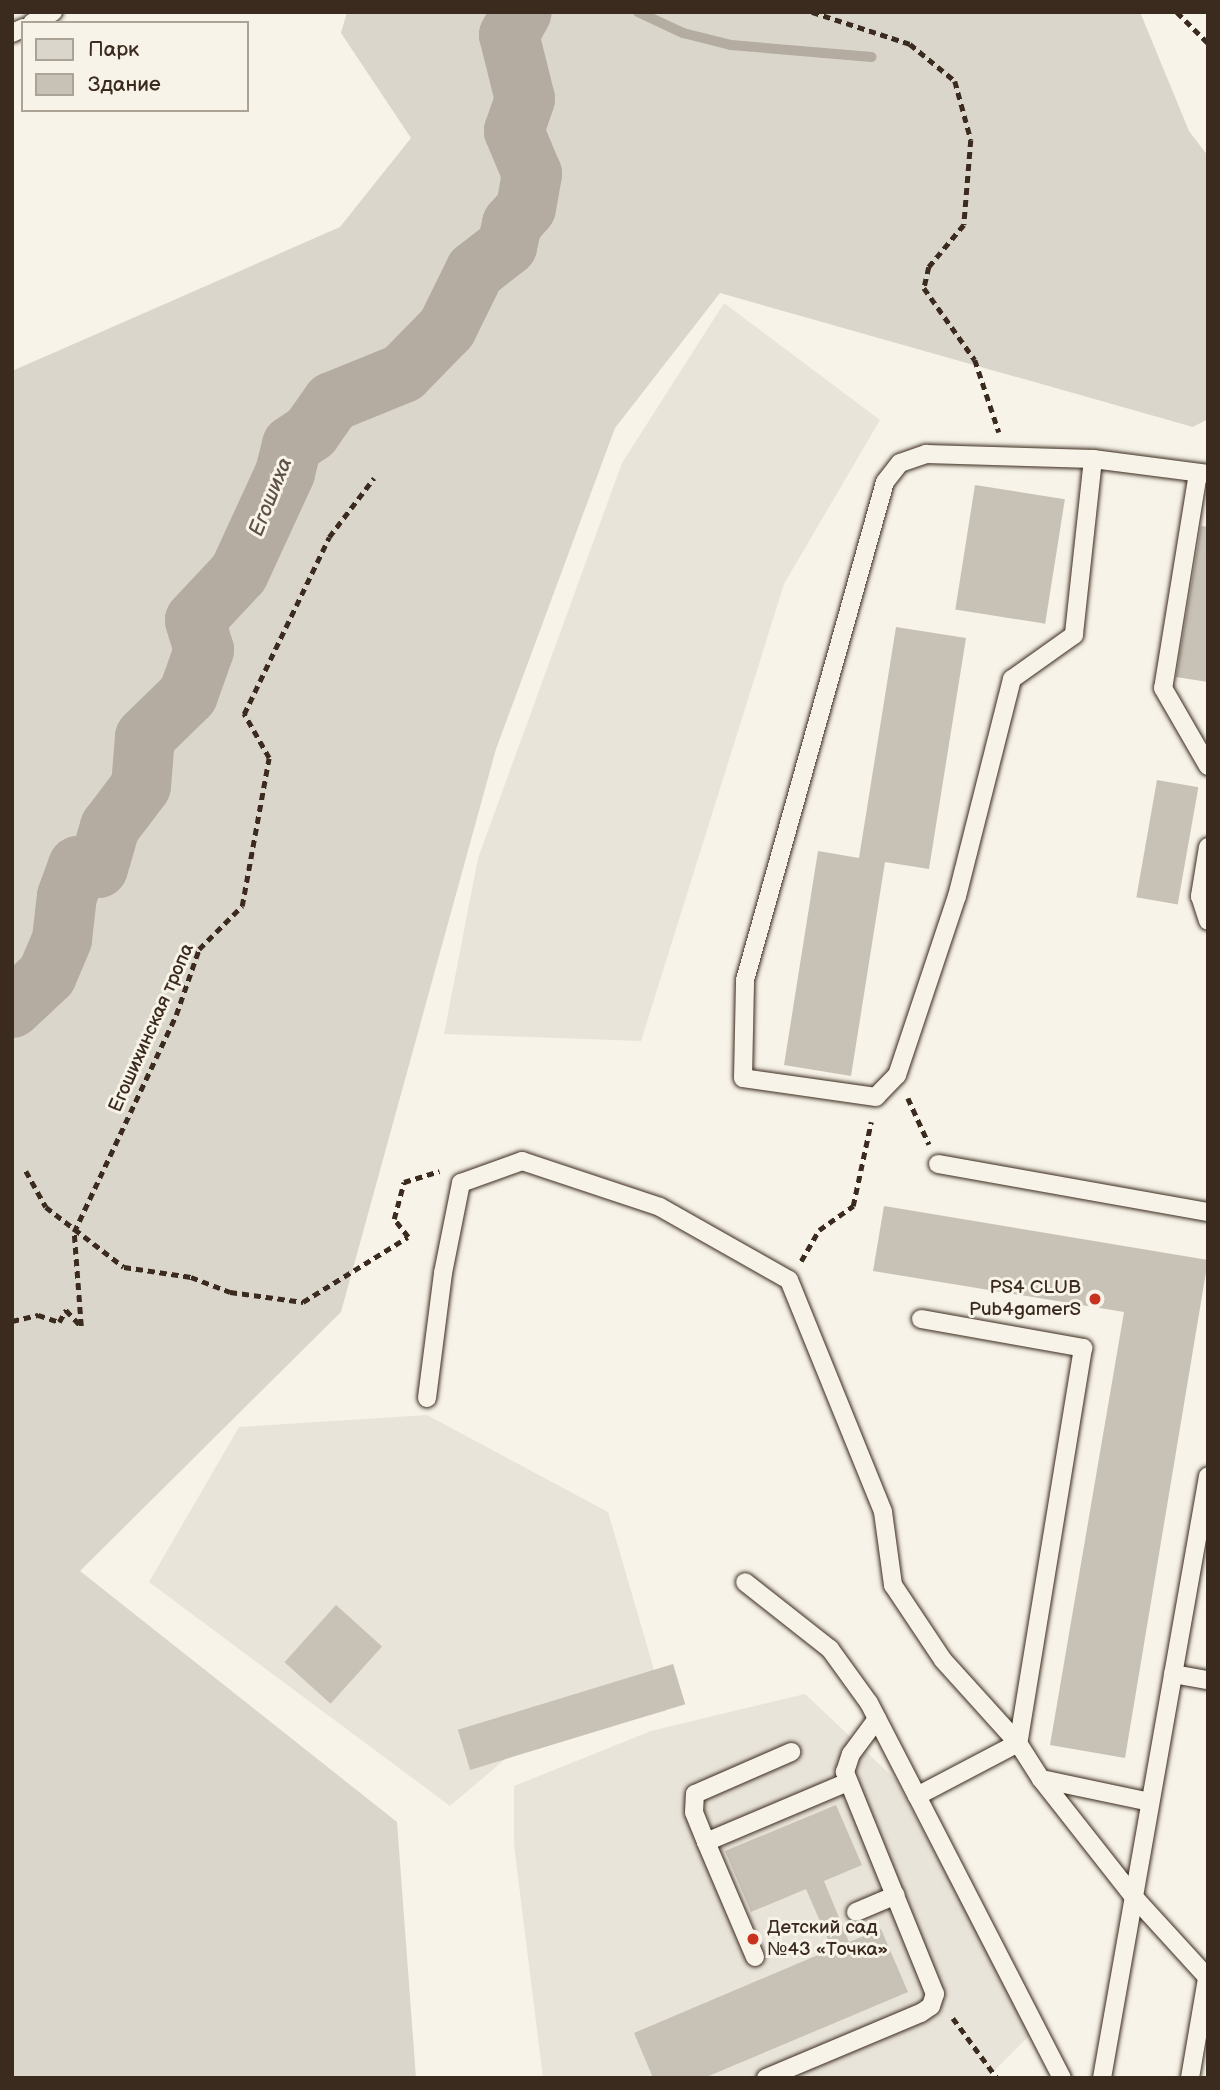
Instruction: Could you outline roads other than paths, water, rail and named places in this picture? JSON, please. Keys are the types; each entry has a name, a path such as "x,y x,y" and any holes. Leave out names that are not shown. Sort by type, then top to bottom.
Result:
{"lane":[{"path":"36,21 53,12"},
{"path":"1093,459 1074,635 1012,679 957,896 897,1075 876,1097 743,1078 745,980 885,482 900,463 926,454 1009,459 1093,459 1203,474 1163,688 1208,766"},
{"path":"1208,847 1200,896 1208,921"},
{"path":"427,1398 443,1273 461,1183 522,1161 660,1207 789,1280 883,1512 893,1585 943,1660 1018,1743 1041,1779 1133,1897 1207,1975 1190,2078"},
{"path":"938,1164 1208,1212"},
{"path":"921,1319 1083,1348 1018,1743"},
{"path":"1102,2078 1208,1476"},
{"path":"745,1582 830,1649 877,1719 1062,2078"},
{"path":"1173,1674 1208,1680"},
{"path":"766,2078 931,2006 935,1994 932,1981 848,1782 847,1762 877,1719"},
{"path":"918,1796 1018,1743"},
{"path":"755,1957 694,1812 695,1794 791,1752"},
{"path":"1041,1779 1150,1802"},
{"path":"706,1842 848,1782"},
{"path":"856,1912 896,1895"}],"waterway":[{"name":"Егошиха","path":"12,1008 47,975 62,939 67,896 78,866 98,868 110,827 141,786 145,737 188,695 204,650 195,620 239,573 285,473 292,445 311,432 332,402 403,373 447,328 475,271 507,246 512,224 526,208 532,174 514,131 525,99 509,35 522,12"},
{"path":"638,12 683,33 731,45 871,57"}],"place":[{"name":"PS4 CLUB Pub4gamerS","path":"1095,1299"},
{"name":"Детский сад №43 «Точка»","path":"753,1939"}]}
